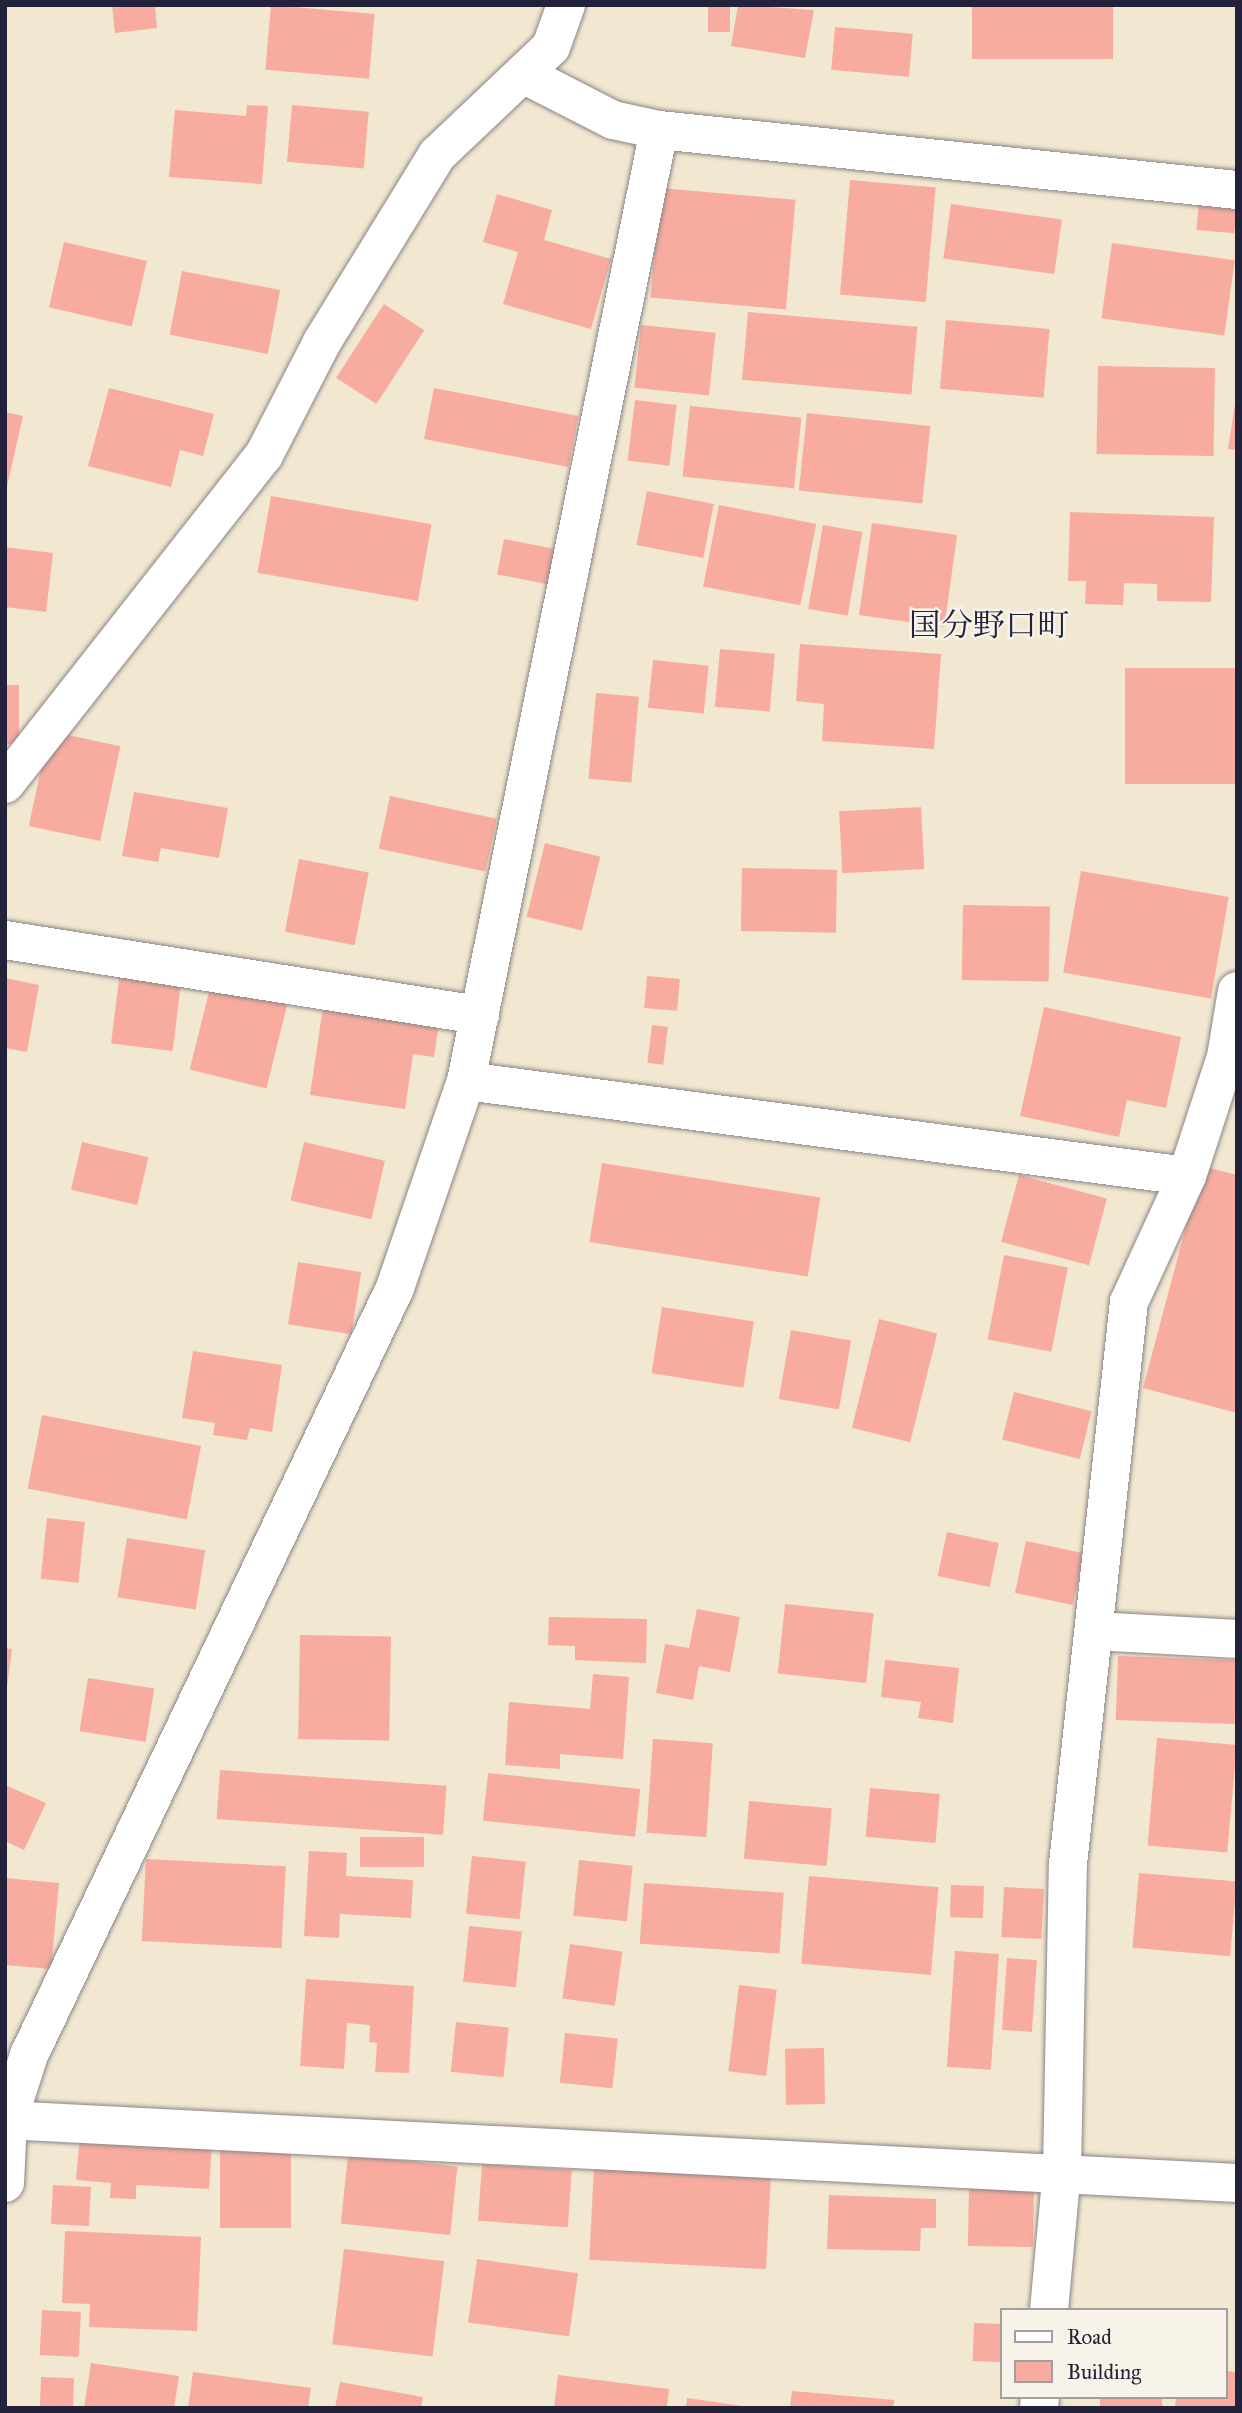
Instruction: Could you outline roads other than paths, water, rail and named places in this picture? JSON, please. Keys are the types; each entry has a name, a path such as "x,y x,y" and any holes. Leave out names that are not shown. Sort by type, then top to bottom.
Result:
{"street":[{"path":"5,784 264,455 322,342 437,155 525,75 551,47 566,5"},
{"path":"525,75 613,120 659,130 1237,190"},
{"path":"5,2183 7,2120 29,2055 395,1288 466,1081 659,130"},
{"path":"5,940 480,1015"},
{"path":"1049,2308 1062,2171 1068,1864 1096,1632 1129,1302 1187,1176 1235,1011"},
{"path":"466,1081 1187,1176"},
{"path":"1096,1632 1237,1639"},
{"path":"7,2120 1062,2171 1237,2183"}],"district":[{"name":"国分野口町","path":"989,626"}]}
